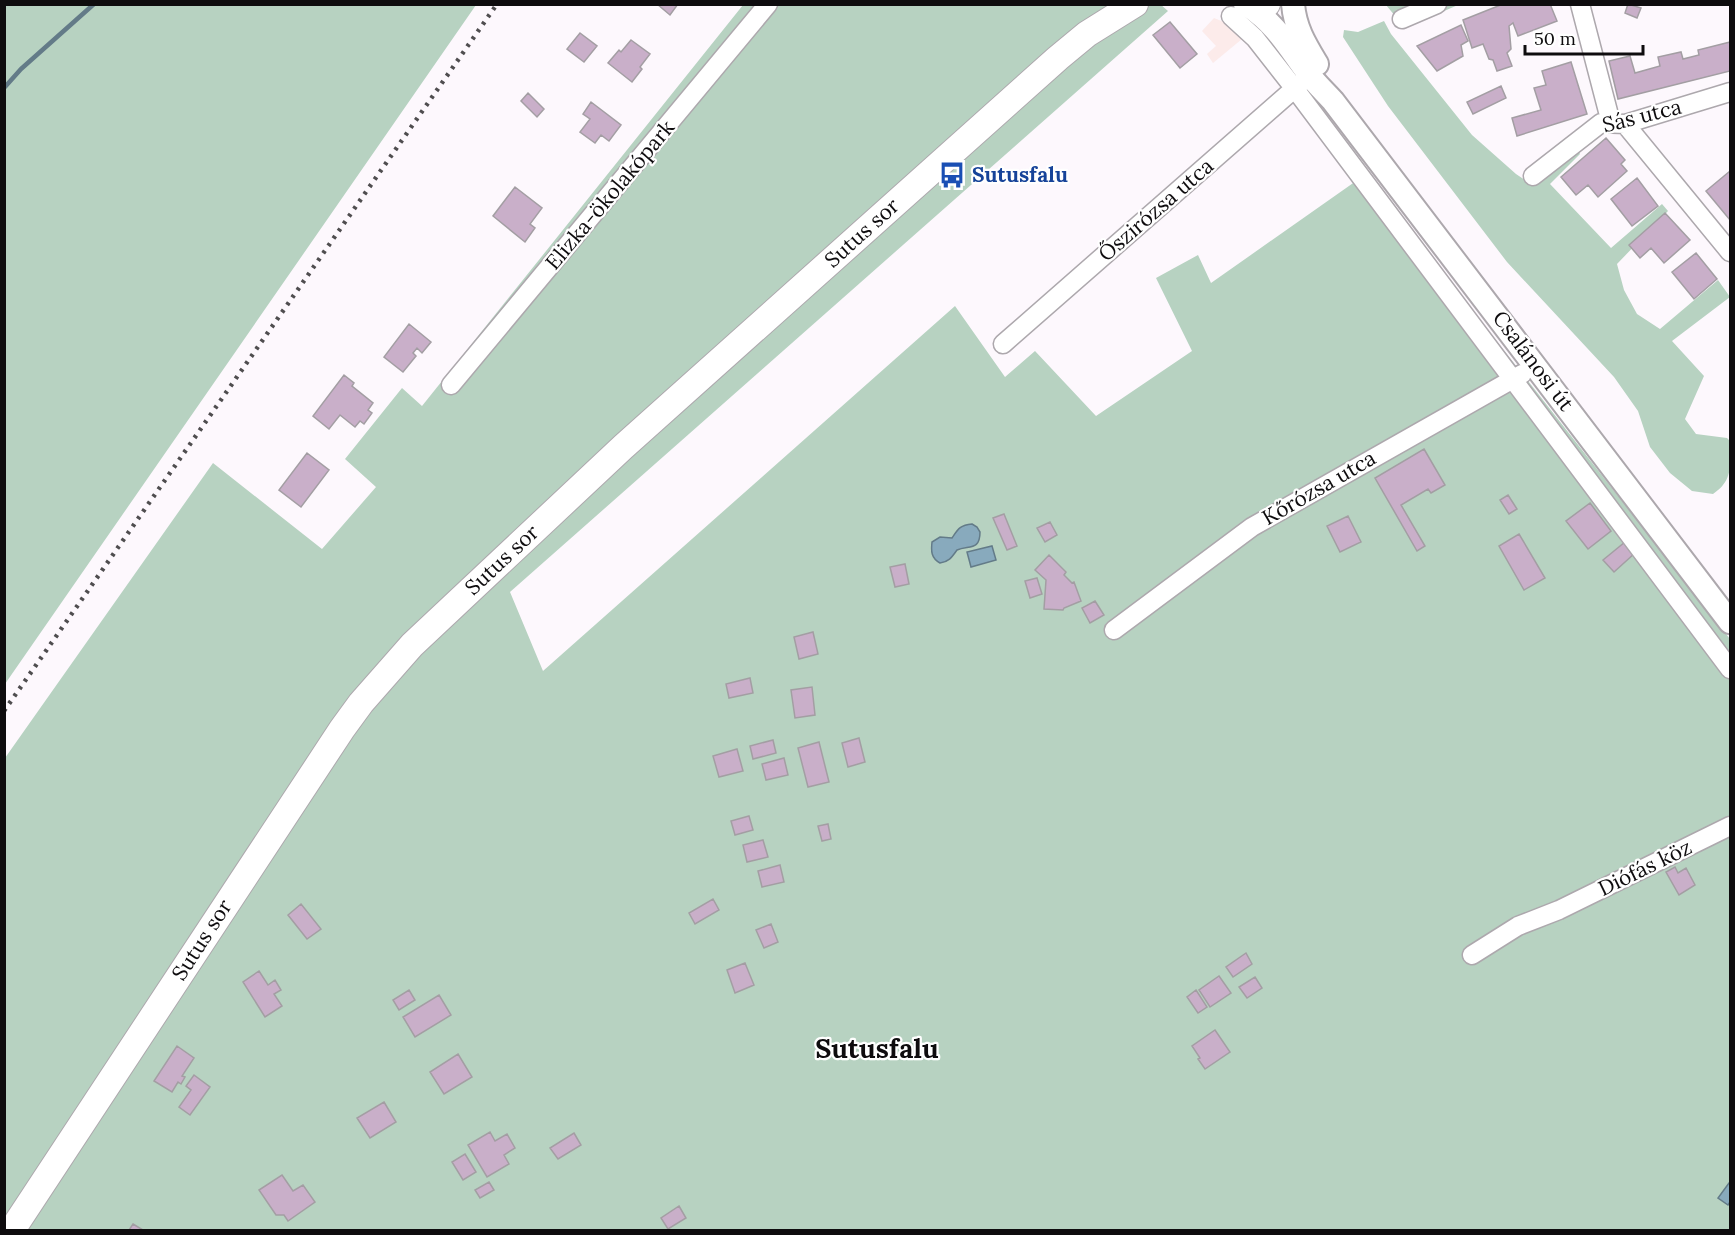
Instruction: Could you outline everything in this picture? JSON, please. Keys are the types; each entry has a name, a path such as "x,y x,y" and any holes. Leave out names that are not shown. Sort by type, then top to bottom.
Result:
{"main road":[{"path":"1242,8 1267,4"},
{"name":"Sutus sor","path":"12,1230 297,796 361,703 387,672 412,645 623,447 1058,58 1087,34 1136,6"}],"street":[{"name":"Elizka-ökolakópark","path":"452,385 768,4"},
{"name":"Csalánosi út","path":"1293,4 1298,32 1317,64 1333,101 1731,621"},
{"path":"1402,19 1437,4"},
{"path":"1580,4 1618,124 1731,252"},
{"name":"Csalánosi út","path":"1242,8 1263,15 1274,26 1302,82 1333,101"},
{"path":"1302,82 1512,379 1731,669"},
{"name":"Őszirózsa utca","path":"1003,344 1302,82"},
{"name":"Sás utca","path":"1533,177 1601,123 1618,124 1731,92"},
{"name":"Kőrózsa utca","path":"1114,630 1252,527 1536,366"},
{"name":"Diófás köz","path":"1472,955 1518,926 1558,910 1731,826"}],"shaded area":[{"path":"1214,18 1229,24 1242,39 1213,63 1207,54 1216,46 1202,31"}],"green space":[{"path":"1160,4 1168,11 510,592 543,671 955,306 1005,377 1035,351 1096,416 1192,351 1156,278 1198,255 1211,283 1366,174 1730,639 1730,1230 5,1230 5,758 213,463 322,549 376,487 345,459 402,388 422,406 743,5"},
{"path":"4,5 476,5 5,684"},
{"path":"1386,5 1458,5 1405,28"},
{"path":"1384,21 1391,34 1472,135 1516,174 1531,184 1576,147 1580,154 1550,184 1611,248 1662,204 1668,211 1617,264 1624,290 1637,314 1660,329 1718,280 1730,297 1672,341 1704,376 1685,419 1696,434 1727,438 1730,441 1728,477 1720,489 1713,494 1692,491 1670,473 1650,447 1638,411 1614,377 1507,262 1388,106 1343,37 1344,30 1358,32"}],"water":[{"path":"972,524 980,532 976,545 957,550 950,559 940,563 933,557 932,542 940,537 952,538 960,528"},
{"path":"992,546 996,560 971,567 967,552"},
{"path":"1729,1183 1730,1202 1728,1205 1718,1198"}],"building":[{"path":"657,4 678,4 670,15"},
{"path":"1503,4 1550,4 1557,21 1518,36 1513,23 1509,26 1511,49 1507,53 1512,66 1497,71 1483,44 1472,48 1463,20"},
{"path":"1628,4 1641,8 1637,18 1625,13"},
{"path":"1170,22 1197,54 1180,68 1153,35"},
{"path":"1461,25 1468,41 1461,45 1463,56 1437,71 1417,46"},
{"path":"580,33 597,46 584,62 567,49"},
{"path":"631,40 650,54 632,82 608,63"},
{"path":"1730,42 1730,71 1618,99 1609,61 1630,56 1635,73 1660,66 1658,57 1681,52 1683,59 1699,55 1698,50"},
{"path":"1571,62 1587,114 1517,136 1512,118 1541,110 1534,88 1546,85 1542,71"},
{"path":"1501,86 1506,98 1473,114 1467,102"},
{"path":"528,93 544,109 537,117 521,101"},
{"path":"591,102 621,125 609,141 601,135 595,143 580,132 590,119 583,114"},
{"path":"1606,138 1625,160 1621,164 1627,171 1598,197 1588,185 1576,195 1561,177"},
{"path":"1730,171 1730,220 1706,191"},
{"path":"1637,178 1658,206 1632,226 1611,199"},
{"path":"515,187 542,208 530,224 535,228 525,242 493,216"},
{"path":"1665,213 1690,240 1664,263 1651,248 1640,258 1629,245"},
{"path":"1696,253 1717,279 1694,299 1672,272"},
{"path":"409,324 431,342 422,353 417,348 413,353 416,356 403,372 384,357"},
{"path":"344,375 354,383 352,386 373,403 368,410 372,413 364,424 360,421 355,427 340,415 329,429 313,416"},
{"path":"1424,449 1445,485 1431,493 1428,489 1401,505 1425,546 1417,551 1375,478"},
{"path":"307,453 329,470 301,507 279,490"},
{"path":"1508,495 1517,509 1509,514 1500,500"},
{"path":"1590,503 1611,531 1588,549 1566,521"},
{"path":"1004,514 1017,546 1007,550 993,518"},
{"path":"1348,516 1361,542 1340,552 1327,526"},
{"path":"1050,522 1057,535 1045,542 1037,528"},
{"path":"1519,534 1545,578 1524,590 1499,546"},
{"path":"1625,542 1635,553 1614,572 1603,560"},
{"path":"1049,555 1066,572 1064,575 1072,583 1074,582 1081,601 1063,610 1044,609 1046,580 1035,570"},
{"path":"905,564 909,584 895,587 890,567"},
{"path":"1037,578 1042,594 1030,598 1025,581"},
{"path":"1095,601 1104,615 1090,623 1082,608"},
{"path":"813,632 818,654 799,659 794,637"},
{"path":"750,678 753,693 729,698 726,684"},
{"path":"812,687 815,715 795,718 791,690"},
{"path":"859,738 865,762 848,767 842,743"},
{"path":"773,740 776,753 753,759 750,746"},
{"path":"819,742 829,782 808,787 798,748"},
{"path":"737,749 743,771 719,777 713,756"},
{"path":"784,758 788,775 766,780 762,764"},
{"path":"749,816 753,830 735,835 731,821"},
{"path":"828,824 831,839 822,841 818,826"},
{"path":"763,840 768,857 747,862 743,845"},
{"path":"780,865 784,882 762,887 758,871"},
{"path":"1675,867 1678,873 1686,868 1695,885 1679,895 1666,872"},
{"path":"713,899 719,910 695,924 689,913"},
{"path":"301,904 321,929 307,939 288,915"},
{"path":"771,924 778,942 764,948 756,930"},
{"path":"1246,953 1252,964 1233,977 1226,967"},
{"path":"745,963 754,985 735,993 727,970"},
{"path":"259,971 268,985 275,980 281,990 274,994 282,1006 265,1017 243,982"},
{"path":"1219,976 1231,993 1210,1007 1199,990"},
{"path":"1255,977 1262,988 1247,998 1239,987"},
{"path":"409,990 415,1000 399,1010 393,1000"},
{"path":"1196,990 1207,1007 1198,1013 1187,997"},
{"path":"439,995 451,1015 415,1037 403,1017"},
{"path":"1215,1030 1230,1052 1205,1069 1192,1046"},
{"path":"177,1046 194,1058 182,1076 185,1077 181,1084 178,1082 172,1092 154,1081"},
{"path":"458,1054 472,1077 444,1094 430,1072"},
{"path":"194,1075 210,1087 190,1115 179,1107 191,1090 186,1086"},
{"path":"384,1102 396,1122 370,1138 357,1118"},
{"path":"490,1132 495,1141 507,1134 515,1148 504,1155 509,1164 487,1177 468,1145"},
{"path":"574,1133 581,1145 558,1159 550,1148"},
{"path":"465,1154 476,1172 463,1180 452,1162"},
{"path":"282,1175 293,1191 303,1185 315,1202 288,1221 284,1215 276,1215 259,1190"},
{"path":"489,1182 494,1190 480,1198 475,1190"},
{"path":"679,1206 686,1218 668,1229 661,1218"},
{"path":"133,1224 143,1230 129,1230"}],"waterway":[{"path":"4,88 21,69 94,4"}],"railway":[{"path":"4,711 497,4"}],"place":[{"name":"Sutusfalu","path":"952,175"}],"district":[{"name":"Sutusfalu","path":"877,1049"}]}
